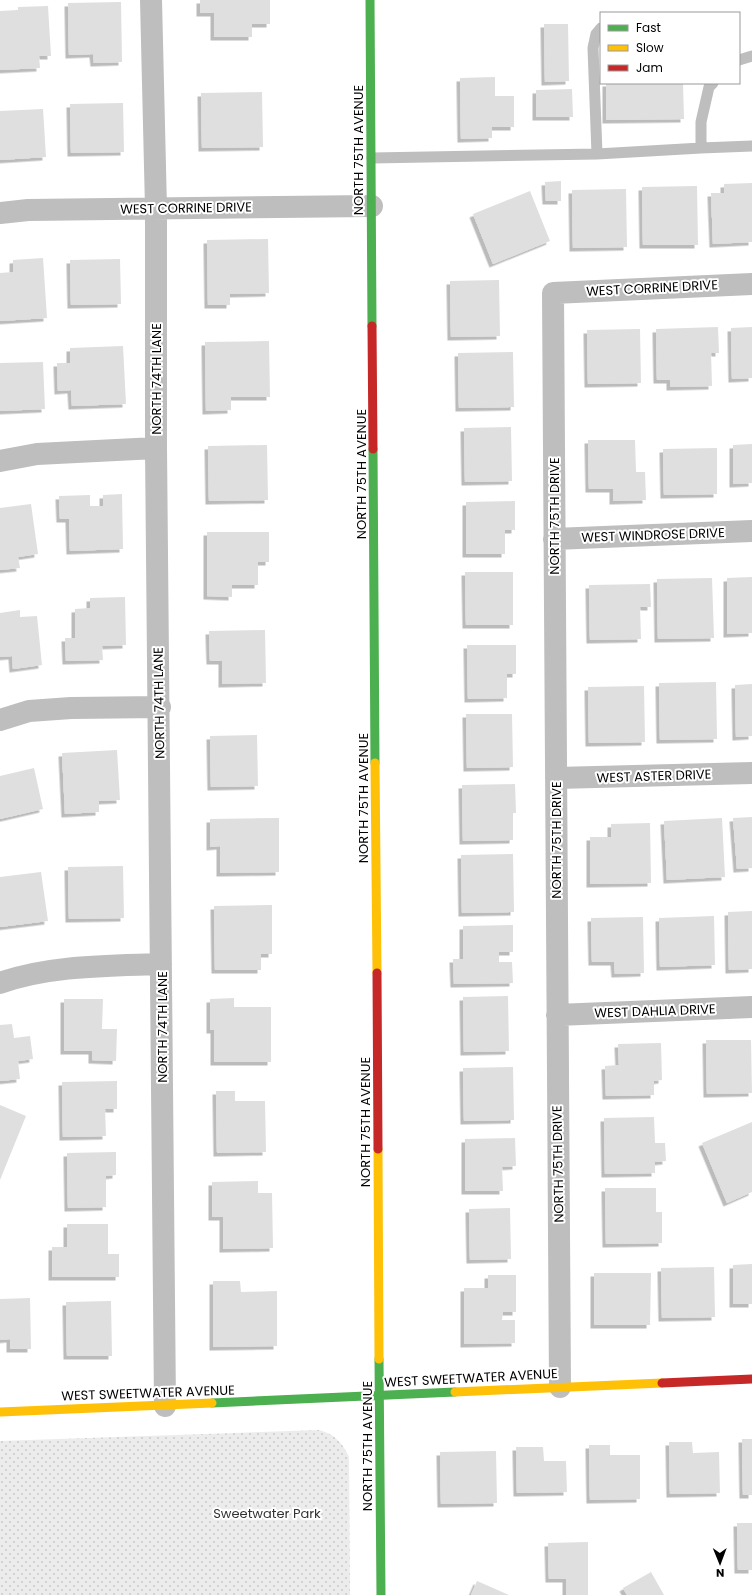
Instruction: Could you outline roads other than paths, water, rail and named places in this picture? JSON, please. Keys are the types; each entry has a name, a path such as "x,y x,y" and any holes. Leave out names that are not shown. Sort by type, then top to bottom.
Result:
{"main road":[{"name":"NORTH 75TH AVENUE","path":"370,0 381,1595"},
{"name":"WEST SWEETWATER AVENUE","path":"0,1412 165,1406 752,1379"}],"street":[{"name":"NORTH 74TH LANE","path":"151,0 156,208 156,448 160,707 165,1406"},
{"name":"WEST CORRINE DRIVE","path":"0,213 28,210 372,206"},
{"name":"WEST CORRINE DRIVE","path":"553,293 752,284"},
{"name":"NORTH 75TH DRIVE","path":"553,293 560,1387"},
{"path":"0,461 37,454 156,448"},
{"name":"WEST WINDROSE DRIVE","path":"554,539 752,531"},
{"path":"0,720 29,711 72,708 160,707"},
{"name":"WEST ASTER DRIVE","path":"556,778 752,773"},
{"path":"0,983 17,977 86,966 162,964"},
{"name":"WEST DAHLIA DRIVE","path":"558,1015 752,1007"}],"lane":[{"path":"597,154 593,48 596,34 600,29"},
{"path":"740,60 752,56"},
{"path":"701,148 701,122 710,84"},
{"path":"372,158 597,154 752,146"}],"park label":[{"name":"Sweetwater Park","path":"267,1513"}]}
